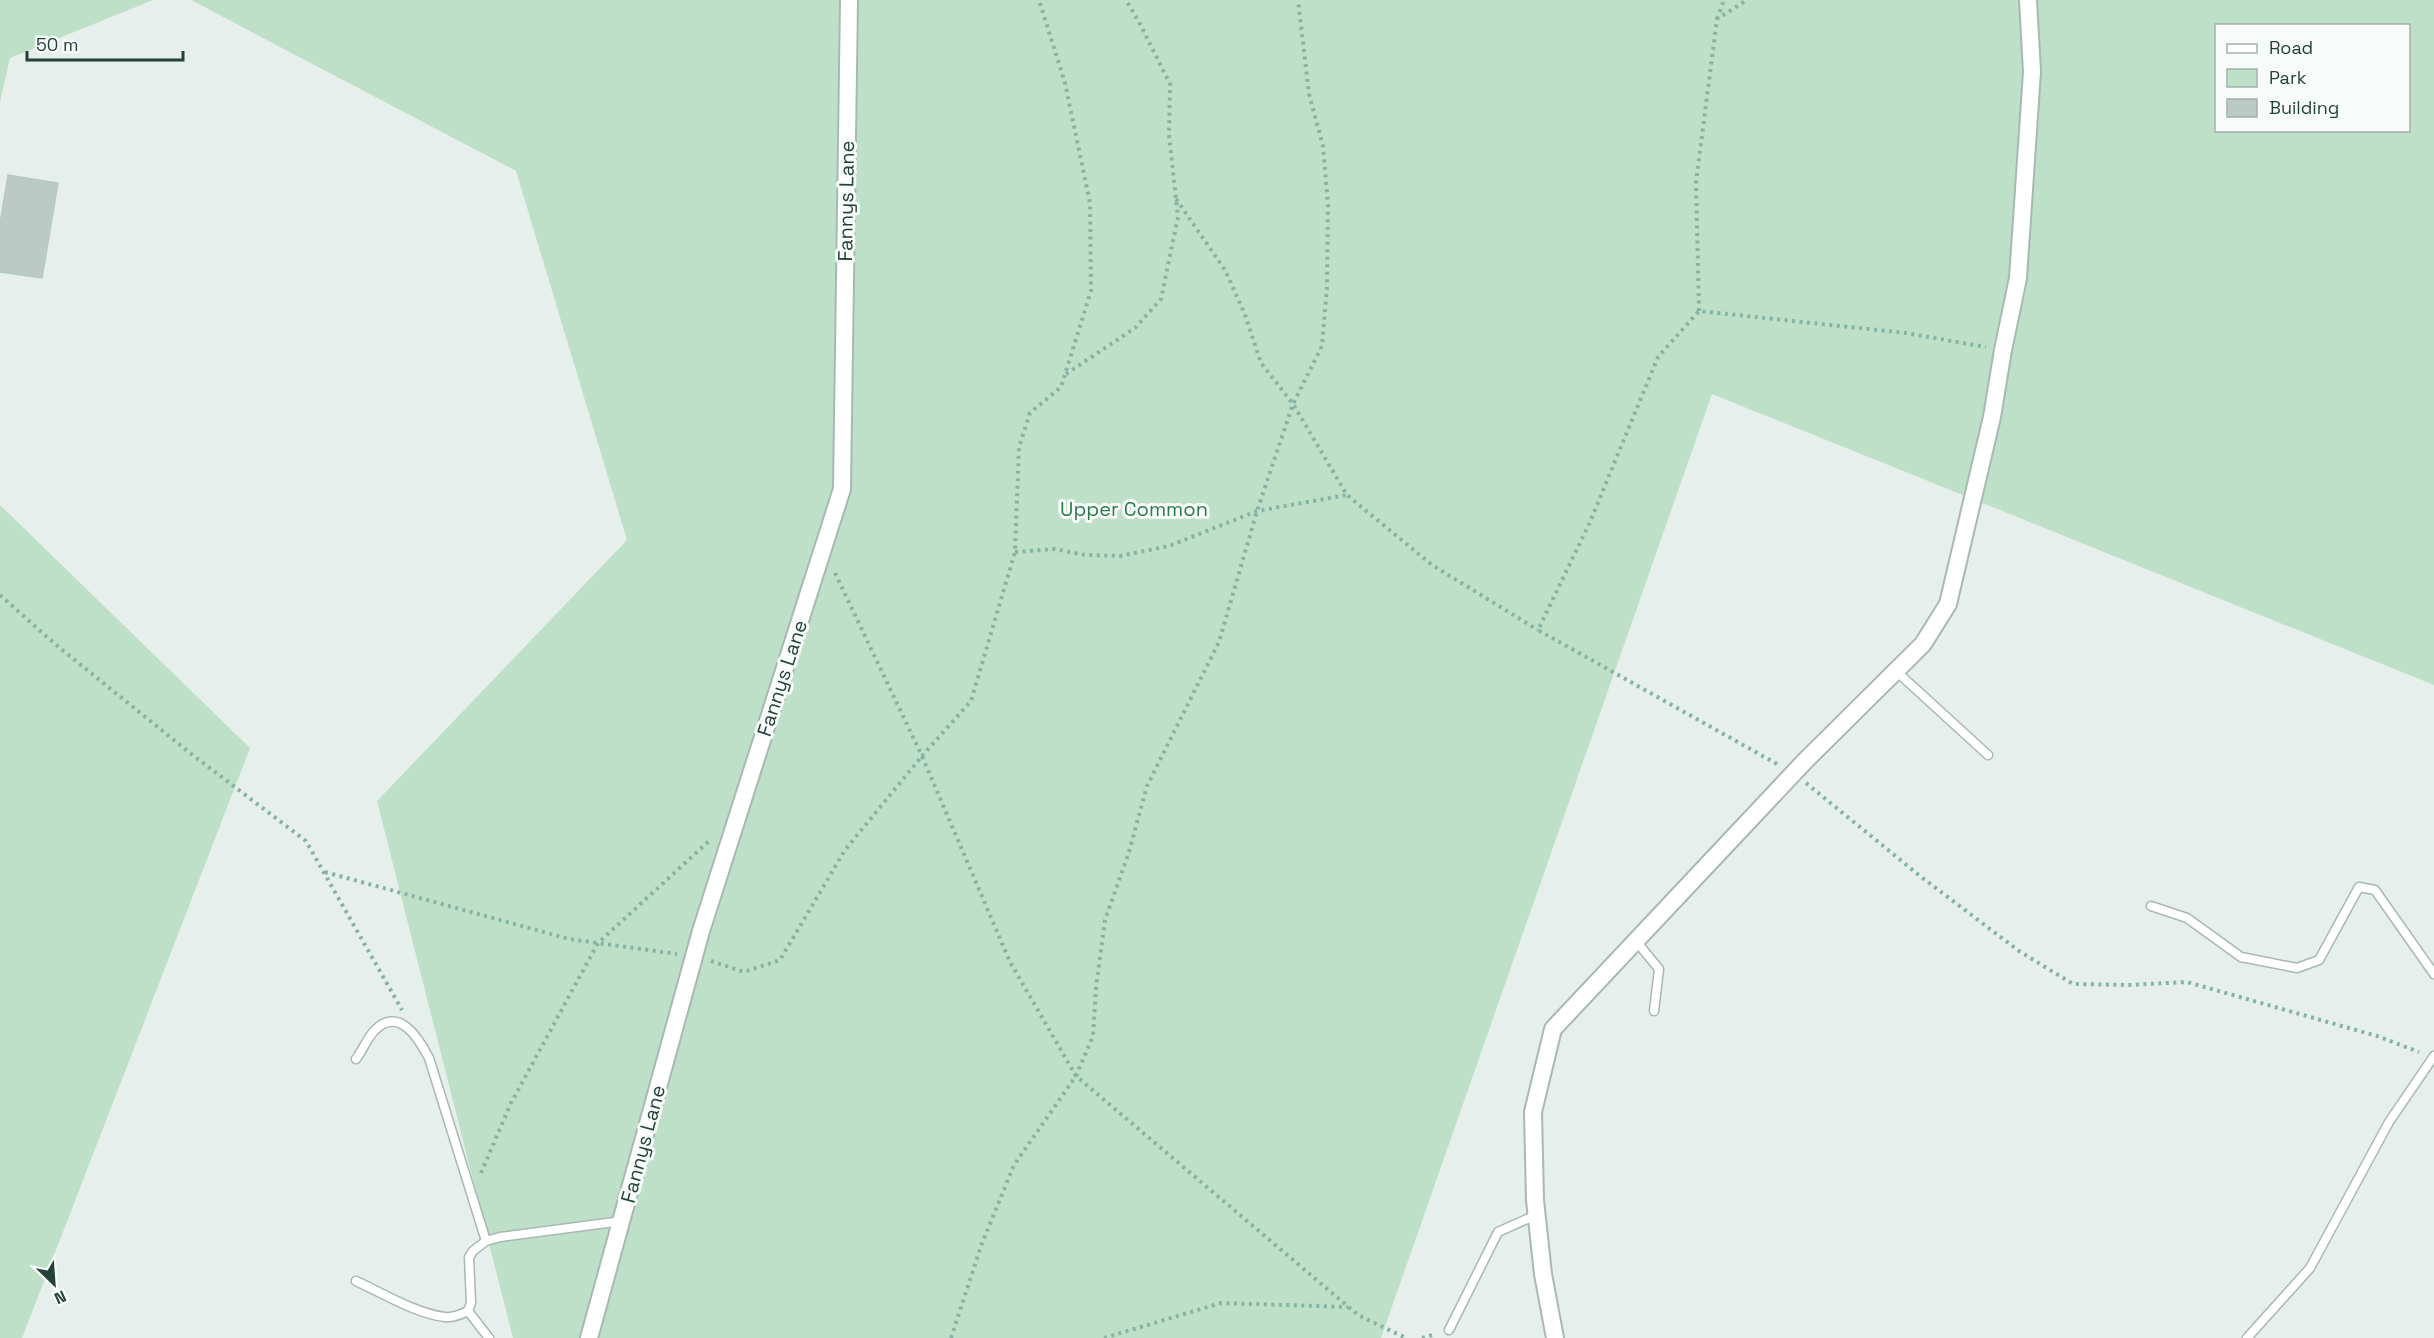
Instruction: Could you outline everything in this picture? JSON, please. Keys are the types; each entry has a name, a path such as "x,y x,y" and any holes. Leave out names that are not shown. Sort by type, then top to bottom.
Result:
{"street":[{"name":"Fannys Lane","path":"589,1338 695,956 842,489 849,0"},
{"path":"1555,1338 1543,1274 1536,1215 1533,1112 1553,1029 1793,773 1923,644 1948,604 1992,417 2018,278 2032,72 2028,0"}],"lane":[{"path":"1896,671 1988,755"},
{"path":"2151,906 2187,918 2241,957 2297,968 2319,960 2360,887 2375,890 2434,974"},
{"path":"1636,941 1659,969 1654,1011"},
{"path":"356,1059 374,1031 388,1023 404,1024 416,1034 429,1058 486,1241"},
{"path":"2247,1338 2310,1268 2390,1122 2434,1057"},
{"path":"1449,1330 1498,1232 1536,1215"},
{"path":"356,1281 439,1316 458,1316 468,1311 471,1303 469,1257 486,1241 521,1232 622,1221"},
{"path":"468,1311 489,1338"}],"path":[{"path":"325,872 569,939 695,956 744,972 780,960 845,850 922,756 971,701 1015,552 1019,447 1030,413 1060,387 1091,291 1090,203 1065,84 1039,0"},
{"path":"1065,375 1136,328 1161,299 1178,217 1169,135 1170,84 1126,0"},
{"path":"951,1338 981,1245 1014,1165 1076,1076 1093,1036 1096,988 1105,920 1147,786 1219,642 1257,511 1293,404 1322,346 1327,287 1328,205 1323,146 1309,94 1298,0"},
{"path":"1538,630 1590,522 1658,357 1699,311 1696,182 1717,19 1724,0"},
{"path":"1717,19 1747,0"},
{"path":"1176,199 1225,270 1244,312 1261,363 1293,404 1347,495 1431,565 1538,630 1793,773 1920,876 2010,944 2073,984 2129,985 2187,982 2377,1036 2434,1057"},
{"path":"1699,311 1906,333 2003,350"},
{"path":"1015,552 1055,549 1085,555 1120,556 1169,546 1257,511 1347,495"},
{"path":"823,548 922,756 1010,962 1076,1076 1358,1315 1406,1338"},
{"path":"0,595 55,644 163,731 306,841 394,993 411,1030"},
{"path":"472,1194 511,1103 598,943 712,838"},
{"path":"1104,1338 1221,1303 1349,1307"}],"green space":[{"path":"0,0 153,0 10,58 0,102"},
{"name":"Upper Common","path":"191,0 2434,0 2434,685 1712,394 1381,1338 513,1338 377,801 627,540 516,171"},
{"path":"0,505 250,748 22,1338 0,1338"}],"building":[{"path":"8,175 58,183 42,278 0,272 0,224"}]}
